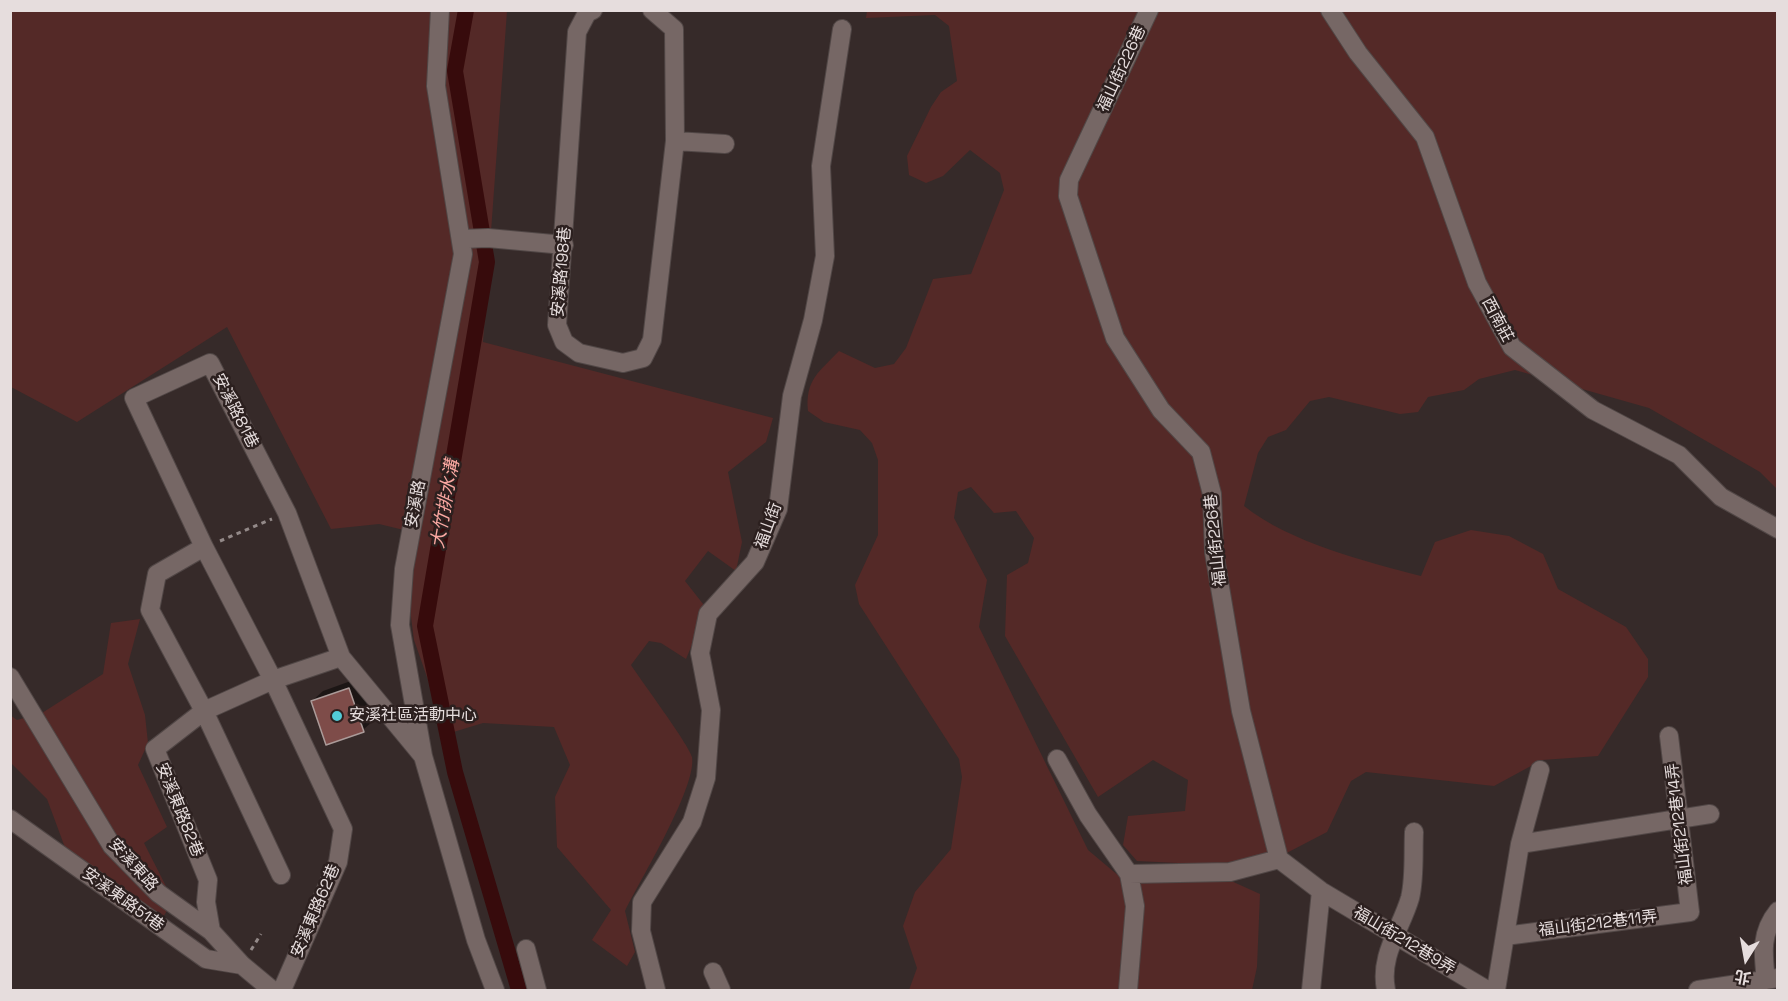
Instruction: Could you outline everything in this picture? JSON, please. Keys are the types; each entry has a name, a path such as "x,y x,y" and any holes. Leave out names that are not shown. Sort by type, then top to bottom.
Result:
{"street":[{"name":"安溪路","path":"440,10 436,86 473,239 463,254 404,569 399,625 423,756 476,940 495,990"},
{"name":"安溪路198巷","path":"593,10 586,13 577,32 557,325 564,342 579,353 623,363 643,358 652,339 675,141 674,29 652,10"},
{"name":"福山街226巷","path":"1149,10 1069,180 1068,196 1114,338 1161,410 1201,452 1212,494 1214,552 1241,711 1279,859"},
{"name":"西南莊","path":"1330,10 1358,53 1425,137 1477,283 1512,347 1593,410 1679,455 1721,497 1778,529"},
{"name":"福山街","path":"656,990 641,931 642,902 692,822 706,778 711,710 700,652 708,614 755,562 778,509 792,396 813,320 825,256 821,166 842,29"},
{"path":"675,141 725,144"},
{"path":"473,239 564,244"},
{"name":"安溪路81巷","path":"343,829 273,680 204,547 134,398 210,363 287,513 341,657 423,756"},
{"path":"204,547 157,574 150,610 204,711 281,875"},
{"path":"204,711 273,680 341,657"},
{"name":"安溪東路","path":"10,677 112,846 158,893 211,931 242,965 272,990"},
{"name":"安溪東路82巷","path":"204,711 155,749 208,880 206,903 211,931"},
{"name":"福山街212巷14弄","path":"1669,736 1690,912"},
{"path":"1057,759 1088,815 1129,874 1135,906 1128,990"},
{"path":"1496,990 1520,844 1540,770"},
{"path":"1520,844 1710,814"},
{"name":"安溪東路51巷","path":"10,819 206,960 242,965"},
{"name":"安溪東路62巷","path":"282,990 338,862 343,829"},
{"path":"1386,990 1383,978 1393,936 1410,897 1414,832"},
{"path":"1129,874 1230,872 1279,859 1321,891 1311,990"},
{"name":"福山街212巷9弄","path":"1321,891 1487,990"},
{"path":"1698,990 1772,979 1762,944 1769,921 1778,911"},
{"name":"福山街212巷11弄","path":"1505,936 1690,912"},
{"path":"526,949 537,990"},
{"path":"712,972 721,990"}],"path":[{"path":"204,547 287,513"}],"shaded area":[{"path":"10,11 507,11 483,342 773,418 766,442 728,472 742,542 736,571 708,551 685,581 707,609 686,659 661,643 649,641 631,665 692,757 686,789 677,811 625,911 635,952 627,966 592,940 611,910 557,847 555,797 570,765 554,727 483,723 447,734 414,640 407,586 408,531 379,524 331,529 227,327 77,422 11,387"},
{"path":"867,11 1777,11 1777,489 1760,472 1649,408 1515,370 1479,379 1464,390 1428,397 1418,412 1400,414 1329,397 1310,401 1286,430 1268,437 1258,453 1244,506 1283,530 1306,540 1352,557 1421,576 1435,542 1471,530 1509,536 1543,554 1558,589 1626,627 1648,659 1648,677 1598,756 1542,760 1494,786 1366,772 1351,781 1327,832 1277,858 1240,866 1137,861 1123,845 1128,816 1185,811 1188,780 1153,760 1098,797 1005,636 1007,575 1028,563 1034,538 1016,511 994,513 971,487 958,492 954,518 987,580 979,627 1088,850 1126,882 1229,880 1260,894 1257,967 1252,990 909,990 917,968 903,926 915,892 951,849 962,777 959,759 859,604 855,585 878,535 878,460 872,443 860,430 824,422 808,411 808,400 815,377 839,351 875,368 894,364 906,348 933,279 971,274 1004,190 1000,173 970,150 943,176 926,183 909,175 907,156 931,107 941,92 957,81 949,26 935,15 866,18"},
{"path":"140,619 128,664 145,715 148,743 138,765 167,827 144,843 173,900 161,921 70,861 47,799 11,763 10,715 17,720 42,713 103,674 111,623"}],"building":[{"name":"安溪社區活動中心","path":"349,688 364,732 326,745 311,701"}],"waterway":[{"name":"大竹排水溝","path":"466,10 455,71 487,262 425,626 455,772 519,990"}],"place":[{"name":"安溪社區活動中心","path":"337,716"}]}
